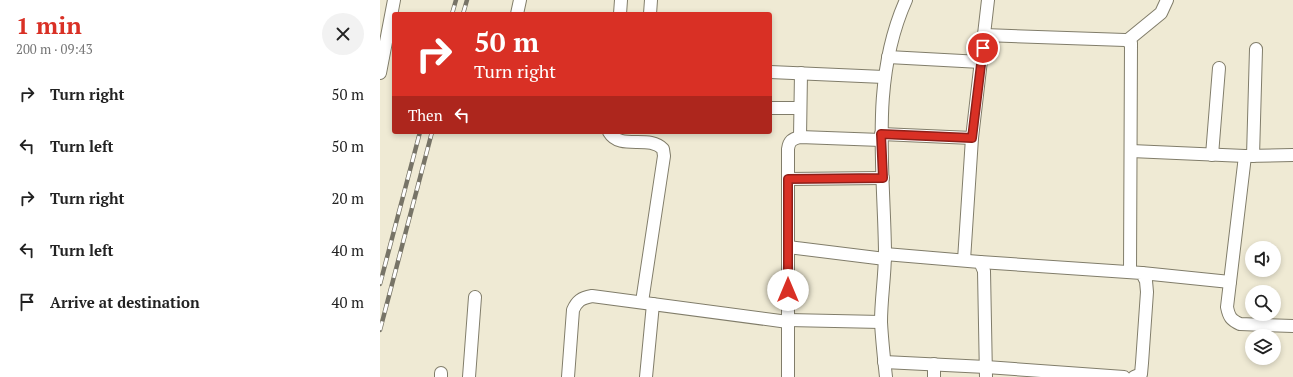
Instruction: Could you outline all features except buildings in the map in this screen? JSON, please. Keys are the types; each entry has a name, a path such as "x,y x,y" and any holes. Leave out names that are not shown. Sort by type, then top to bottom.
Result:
{"street":[{"path":"380,73 394,0"},
{"path":"517,12 520,0"},
{"path":"620,12 621,0"},
{"path":"650,12 651,0"},
{"path":"886,377 881,322 885,256 881,137 884,77 893,33 906,0"},
{"path":"964,260 972,138 988,0"},
{"path":"984,35 1128,40 1161,13 1167,0"},
{"path":"1128,40 1131,46 1131,152 1136,273 1146,281 1147,292 1142,363 1140,374 1134,377"},
{"path":"1256,49 1249,156 1230,282 1227,307 1228,315 1232,321 1240,324 1293,326"},
{"path":"888,56 981,62"},
{"path":"1212,155 1219,68"},
{"path":"772,72 884,77"},
{"path":"800,137 801,73"},
{"path":"772,108 800,108"},
{"path":"610,134 612,138 618,141 652,143 663,149 664,156 648,303 646,377"},
{"path":"788,377 789,142 793,138 800,137 972,138"},
{"path":"1131,152 1249,156 1293,155"},
{"path":"788,179 883,178"},
{"path":"788,247 885,256 964,260 1136,273 1230,282"},
{"path":"980,262 984,271 986,372"},
{"path":"568,377 573,310 576,302 583,297 592,296 788,321 881,322"},
{"path":"469,377 475,297"},
{"path":"884,362 934,364 986,372 1124,377"},
{"path":"934,364 934,377"}],"railway":[{"path":"453,12 456,0"},
{"path":"464,12 467,0"},
{"path":"380,284 419,134"},
{"path":"380,330 431,134"}],"route":[{"path":"788,290 788,179 883,178 881,134 972,138 983,48"}]}
